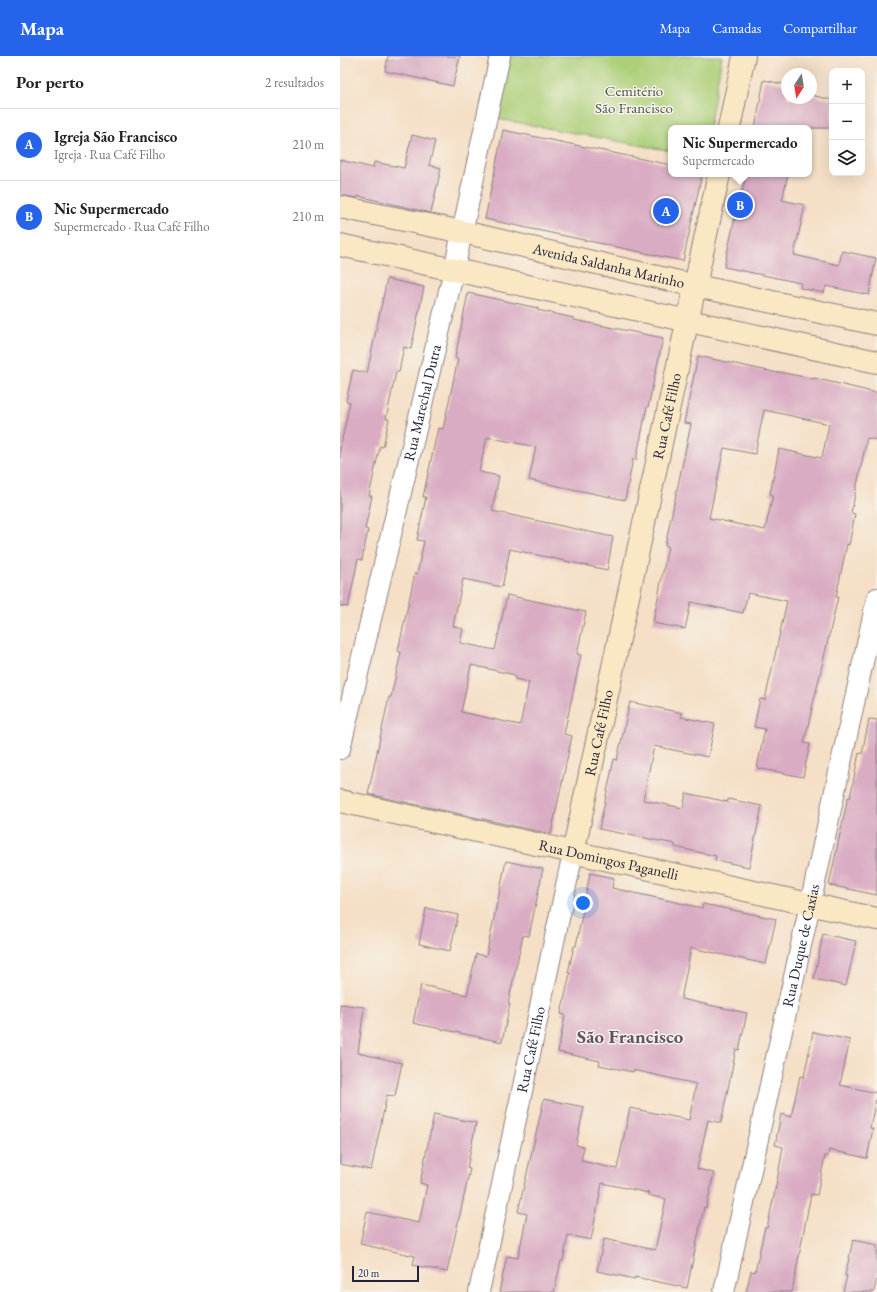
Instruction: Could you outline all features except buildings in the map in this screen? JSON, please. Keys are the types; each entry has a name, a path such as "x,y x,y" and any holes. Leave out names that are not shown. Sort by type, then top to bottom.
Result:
{"street":[{"name":"Rua Marechal Dutra","path":"340,749 463,232 500,56"},
{"path":"730,125 744,56"},
{"name":"Rua Café Filho","path":"479,1292 718,177"},
{"name":"Avenida Saldanha Marinho","path":"340,207 463,232 696,286 877,324"},
{"path":"340,245 877,362"},
{"name":"Rua Duque de Caxias","path":"724,1292 877,598"},
{"name":"Rua Domingos Paganelli","path":"340,801 877,919"}],"green space":[{"name":"Cemitério São Francisco","path":"510,56 722,56 710,125 668,125 668,150 498,119"}],"place":[{"name":"Nic Supermercado","path":"740,205"},
{"name":"Igreja São Francisco","path":"666,211"}],"district":[{"name":"São Francisco","path":"630,1036"}]}
